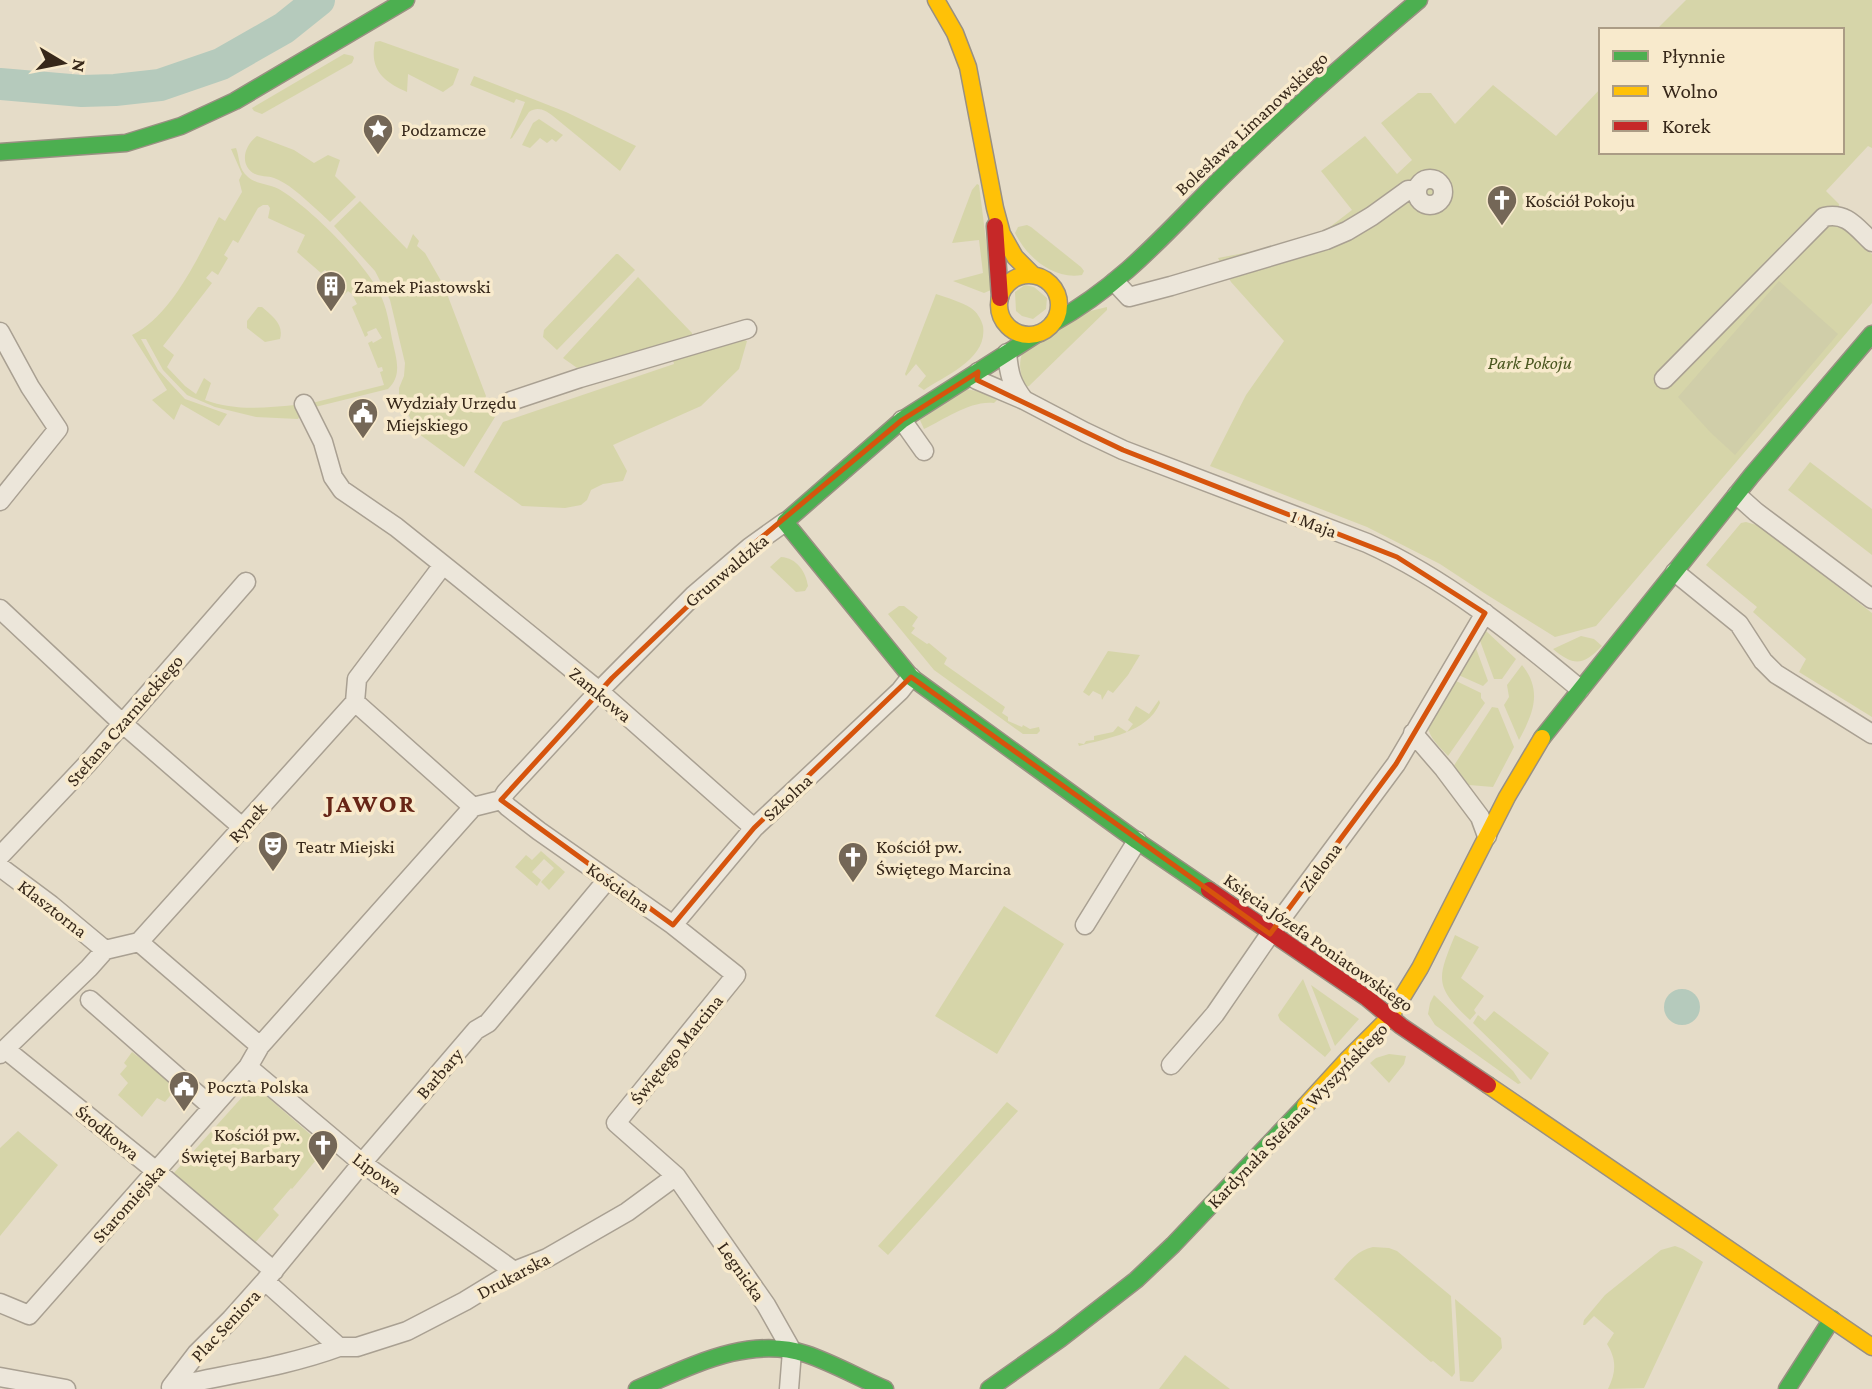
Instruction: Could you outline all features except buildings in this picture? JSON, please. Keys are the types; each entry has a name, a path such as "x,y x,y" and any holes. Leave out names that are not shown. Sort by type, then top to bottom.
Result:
{"street":[{"path":"0,152 126,142 181,126 235,101 406,0"},
{"path":"936,0 956,33 968,67 995,208 1007,245 1033,275"},
{"name":"Bolesława Limanowskiego","path":"1053,323 1100,296 1323,83 1419,0"},
{"path":"1056,292 1093,290 1115,282 1129,297 1171,286 1326,240 1348,231 1408,190 1416,190"},
{"path":"995,208 1000,304 998,343 1013,387 1024,400"},
{"path":"1664,379 1824,217 1834,215 1846,219 1872,242"},
{"path":"1033,275 1043,278 1056,292 1059,308 1053,323 1046,330 1025,335 1014,331 1005,323 1000,304 1005,288 1013,280 1033,275"},
{"path":"511,401 747,329"},
{"path":"0,332 30,387 58,429 0,501"},
{"name":"Grunwaldzka","path":"502,800 506,792 599,691 694,595 750,547 785,522 902,420 978,372 998,343 1037,334"},
{"name":"Kardynała Stefana Wyszyńskiego","path":"989,1389 1060,1339 1136,1280 1262,1153 1390,1017 1420,968 1507,797 1549,728 1737,495 1872,334"},
{"name":"1 Maja","path":"978,372 977,380 1024,400 1123,450 1367,543 1397,557 1485,613 1580,689"},
{"name":"Zamkowa","path":"304,404 323,442 332,477 342,490 396,527 599,691 754,828"},
{"path":"902,420 925,451"},
{"path":"1737,495 1872,598"},
{"name":"Księcia Józefa Poniatowskiego","path":"785,522 912,677 1137,841 1367,998 1444,1055 1872,1347"},
{"path":"443,565 357,679 355,702 472,807"},
{"path":"1675,572 1739,624 1763,661 1776,674 1872,734"},
{"name":"Stefana Czarnieckiego","path":"0,856 87,764 246,582"},
{"path":"0,608 122,723 242,827"},
{"name":"Zielona","path":"1171,1065 1216,1014 1270,933 1396,764 1485,613"},
{"name":"Szkolna","path":"673,925 754,828 912,677"},
{"name":"Rynek","path":"139,942 355,702"},
{"path":"1413,733 1480,817 1488,836"},
{"path":"248,1067 260,1046 472,807 502,800"},
{"name":"Kościelna","path":"502,800 528,823 673,925 736,975"},
{"path":"1084,925 1137,841"},
{"name":"Klasztorna","path":"0,867 105,950"},
{"name":"Barbary","path":"270,1276 475,1030 488,1023 607,880"},
{"path":"3,1051 105,950 139,942 260,1046"},
{"name":"Świętego Marcina","path":"616,1123 736,975"},
{"path":"90,1000 212,1107"},
{"name":"Środkowa","path":"3,1051 156,1171 270,1276"},
{"name":"Lipowa","path":"248,1067 362,1163 514,1271"},
{"name":"Staromiejska","path":"0,1303 29,1315 248,1067"},
{"name":"Legnicka","path":"616,1123 676,1176 766,1305 792,1351"},
{"name":"Drukarska","path":"339,1347 357,1347 407,1331 465,1301 514,1271 547,1258 626,1212 676,1176"},
{"name":"Plac Seniora","path":"270,1276 339,1347 318,1355 165,1388 270,1276"},
{"path":"1787,1389 1832,1319"},
{"path":"637,1389 726,1355 761,1348 792,1351 820,1359 885,1389"},
{"path":"789,1389 792,1351"},
{"path":"0,1377 66,1389"}],"highlighted area":[{"path":"978,372 977,380 1123,450 1397,557 1485,613 1396,764 1270,934 911,677 754,828 673,925 501,800 612,678 750,547 902,420"}],"green space":[{"name":"Park Pokoju","path":"1686,0 1872,0 1872,148 1868,146 1826,191 1839,204 1841,225 1872,254 1872,303 1596,626 1555,637 1440,564 1367,527 1210,466 1246,395 1284,341 1231,282 1218,258 1313,240 1352,210 1321,171 1365,136 1397,174 1412,160 1381,123 1418,93 1431,93 1455,124 1493,85 1556,136 1599,90 1599,154 1844,154 1844,28 1658,28"},
{"path":"380,41 459,69 453,85 443,92 408,74 407,92 391,84 380,74 374,60 375,42"},
{"path":"344,54 353,56 352,63 262,114 252,108"},
{"path":"474,76 566,112 636,146 620,171 553,116 538,109 529,112 510,139 525,102 516,99 514,103 470,85"},
{"path":"539,119 563,135 556,142 552,139 547,143 540,138 530,148 522,145 533,123"},
{"path":"257,136 294,150 314,163 328,155 340,160 335,176 356,197 330,222 289,186 274,178 255,174 249,169 245,154 249,144"},
{"path":"236,148 245,174 256,182 278,189 308,210 349,251 379,292 386,309 396,359 396,378 388,389 311,408 312,403 384,385 380,372 383,371 382,367 378,368 368,343 382,338 376,328 367,332 365,337 352,307 357,304 352,294 348,291 344,295 328,279 331,276 325,270 321,273 297,252 305,235 268,218 270,208 263,205 258,208 238,243 233,240 224,255 228,258 218,275 212,271 206,278 212,283 163,346 174,355 167,367 185,386 196,394 204,378 211,383 205,400 238,407 295,405 301,415 298,419 256,417 215,407 187,395 163,370 146,339 141,339 158,370 185,399 227,414 219,426 181,404 174,420 152,400 167,390 132,335 160,314 172,299 219,217 225,221 242,192 239,180 242,174 231,149"},
{"path":"977,184 990,272 991,290 984,293 953,281 983,273 979,240 952,243 972,190"},
{"path":"360,201 407,249 413,234 419,241 417,246 425,253 444,286 486,396 481,408 495,417 464,467 419,434 399,398 405,363 390,300 375,271 334,226"},
{"path":"1027,225 1081,267 1084,271 1082,275 1061,274 1034,258 1015,233 1018,227"},
{"path":"616,254 635,270 557,350 543,337 544,330"},
{"path":"638,277 692,333 692,338 580,370 563,358"},
{"path":"1025,285 1034,287 1047,298 1046,309 1033,319 1016,311 1015,292"},
{"path":"936,294 973,310 982,323 983,338 979,348 964,365 924,390 918,386 926,376 916,364 906,376 905,374"},
{"path":"258,307 262,307 277,321 280,339 265,342 247,328 247,321"},
{"path":"1107,307 1107,310 1026,387 1020,363 1022,354 1086,312"},
{"path":"739,339 747,341 739,369 701,406 613,445 627,471 623,481 603,484 591,490 587,500 581,505 565,508 522,506 474,472 503,422 674,364 672,356"},
{"path":"966,389 981,392 997,400 994,403 967,407 924,429 920,420"},
{"path":"1810,462 1872,509 1872,555 1788,490"},
{"path":"1741,523 1760,526 1872,613 1872,717 1799,672 1806,659 1753,612 1757,607 1706,565"},
{"path":"781,557 792,560 803,571 808,586 805,591 796,592 770,567"},
{"path":"899,606 904,606 918,617 911,633 947,658 944,664 1005,707 1002,713 1008,717 1008,721 1030,729 1039,727 1040,731 1037,734 1023,734 934,670 888,614"},
{"path":"1483,631 1516,659 1502,679 1494,679 1479,638"},
{"path":"1581,636 1594,639 1602,646 1590,657 1579,661 1567,659 1553,649"},
{"path":"1473,640 1488,681 1483,686 1454,673"},
{"path":"1108,651 1140,655 1113,693 1108,690 1102,700 1101,695 1093,691 1089,696 1083,692"},
{"path":"1522,665 1532,684 1534,702 1519,740 1504,705 1509,697 1507,685"},
{"path":"1452,679 1481,693 1485,703 1448,756 1432,738 1427,724"},
{"path":"1159,700 1154,713 1146,721 1127,732 1133,724 1128,720 1136,706 1149,714"},
{"path":"1492,707 1498,708 1514,747 1493,787 1469,785 1453,767"},
{"path":"1118,726 1127,732 1079,746 1078,743 1084,744 1094,740 1094,736 1113,732"},
{"path":"541,851 565,872 549,890 541,882 554,868 544,859 532,872 541,880 537,886 515,867 526,855 532,860"},
{"path":"1004,906 1064,944 997,1054 935,1016"},
{"path":"1455,935 1479,947 1461,978 1484,996 1470,1020 1450,999 1442,981 1442,972"},
{"path":"1303,979 1331,1050 1325,1057 1280,1020 1278,1015"},
{"path":"1311,985 1359,1019 1335,1046"},
{"path":"1434,995 1513,1071 1521,1083 1518,1084 1435,1025 1428,1014"},
{"path":"1494,1011 1549,1053 1531,1080 1473,1023 1478,1015 1485,1021"},
{"path":"132,1052 178,1086 165,1102 157,1098 142,1117 118,1095 128,1083 120,1074 127,1066 124,1063"},
{"path":"1389,1054 1406,1056 1404,1064 1389,1083 1370,1063"},
{"path":"244,1095 265,1095 326,1148 273,1209 279,1215 254,1244 173,1174"},
{"path":"1007,1102 1018,1111 888,1255 878,1246"},
{"path":"18,1131 58,1165 0,1236 0,1148"},
{"path":"1675,1246 1703,1262 1644,1388 1608,1389 1614,1366 1613,1355 1607,1344 1614,1333 1594,1316 1583,1325 1584,1320 1605,1295 1661,1250"},
{"path":"1373,1247 1397,1251 1451,1296 1455,1373 1452,1377 1334,1279 1356,1255"},
{"path":"1455,1299 1501,1338 1502,1348 1473,1382 1460,1381"},
{"path":"1185,1355 1230,1389 1159,1389"}],"shaded area":[{"path":"1779,281 1838,334 1735,455 1678,397"},
{"path":"1682,989 1695,994 1700,1007 1695,1020 1682,1025 1669,1020 1664,1007 1669,994"}],"waterway":[{"path":"0,84 82,91 160,85 221,64 284,28 319,0"}],"traffic: fast":[{"path":"0,152 126,143 181,126 235,101 406,0"},
{"path":"1053,323 1124,273 1272,129 1419,0"},
{"path":"1037,334 902,420 785,522 911,677 1209,890"},
{"path":"1542,738 1752,475 1872,334"},
{"path":"989,1389 1060,1339 1136,1280 1173,1245 1305,1106"},
{"path":"1787,1389 1832,1319"},
{"path":"637,1389 698,1363 763,1348 806,1354 885,1389"}],"traffic: slow":[{"path":"936,0 955,33 968,67 1002,234 1015,257 1033,275"},
{"path":"1029,275 1046,280 1054,288 1059,305 1054,322 1046,330 1029,335 1012,330 1004,322 999,305 1004,288 1012,280 1029,275"},
{"path":"1305,1106 1390,1017 1420,968 1507,797 1542,738"},
{"path":"1488,1085 1872,1347"}],"traffic: jam":[{"path":"995,226 1000,298"},
{"path":"1209,890 1488,1085"}],"place":[{"name":"Podzamcze","path":"378,156"},
{"name":"Kościół Pokoju","path":"1502,227"},
{"name":"Zamek Piastowski","path":"331,313"},
{"name":"Wydziały Urzędu Miejskiego","path":"363,440"},
{"name":"Teatr Miejski","path":"273,873"},
{"name":"Kościół pw. Świętego Marcina","path":"853,884"},
{"name":"Poczta Polska","path":"184,1113"},
{"name":"Kościół pw. Świętej Barbary","path":"323,1172"}],"district":[{"name":"JAWOR","path":"371,803"}]}
